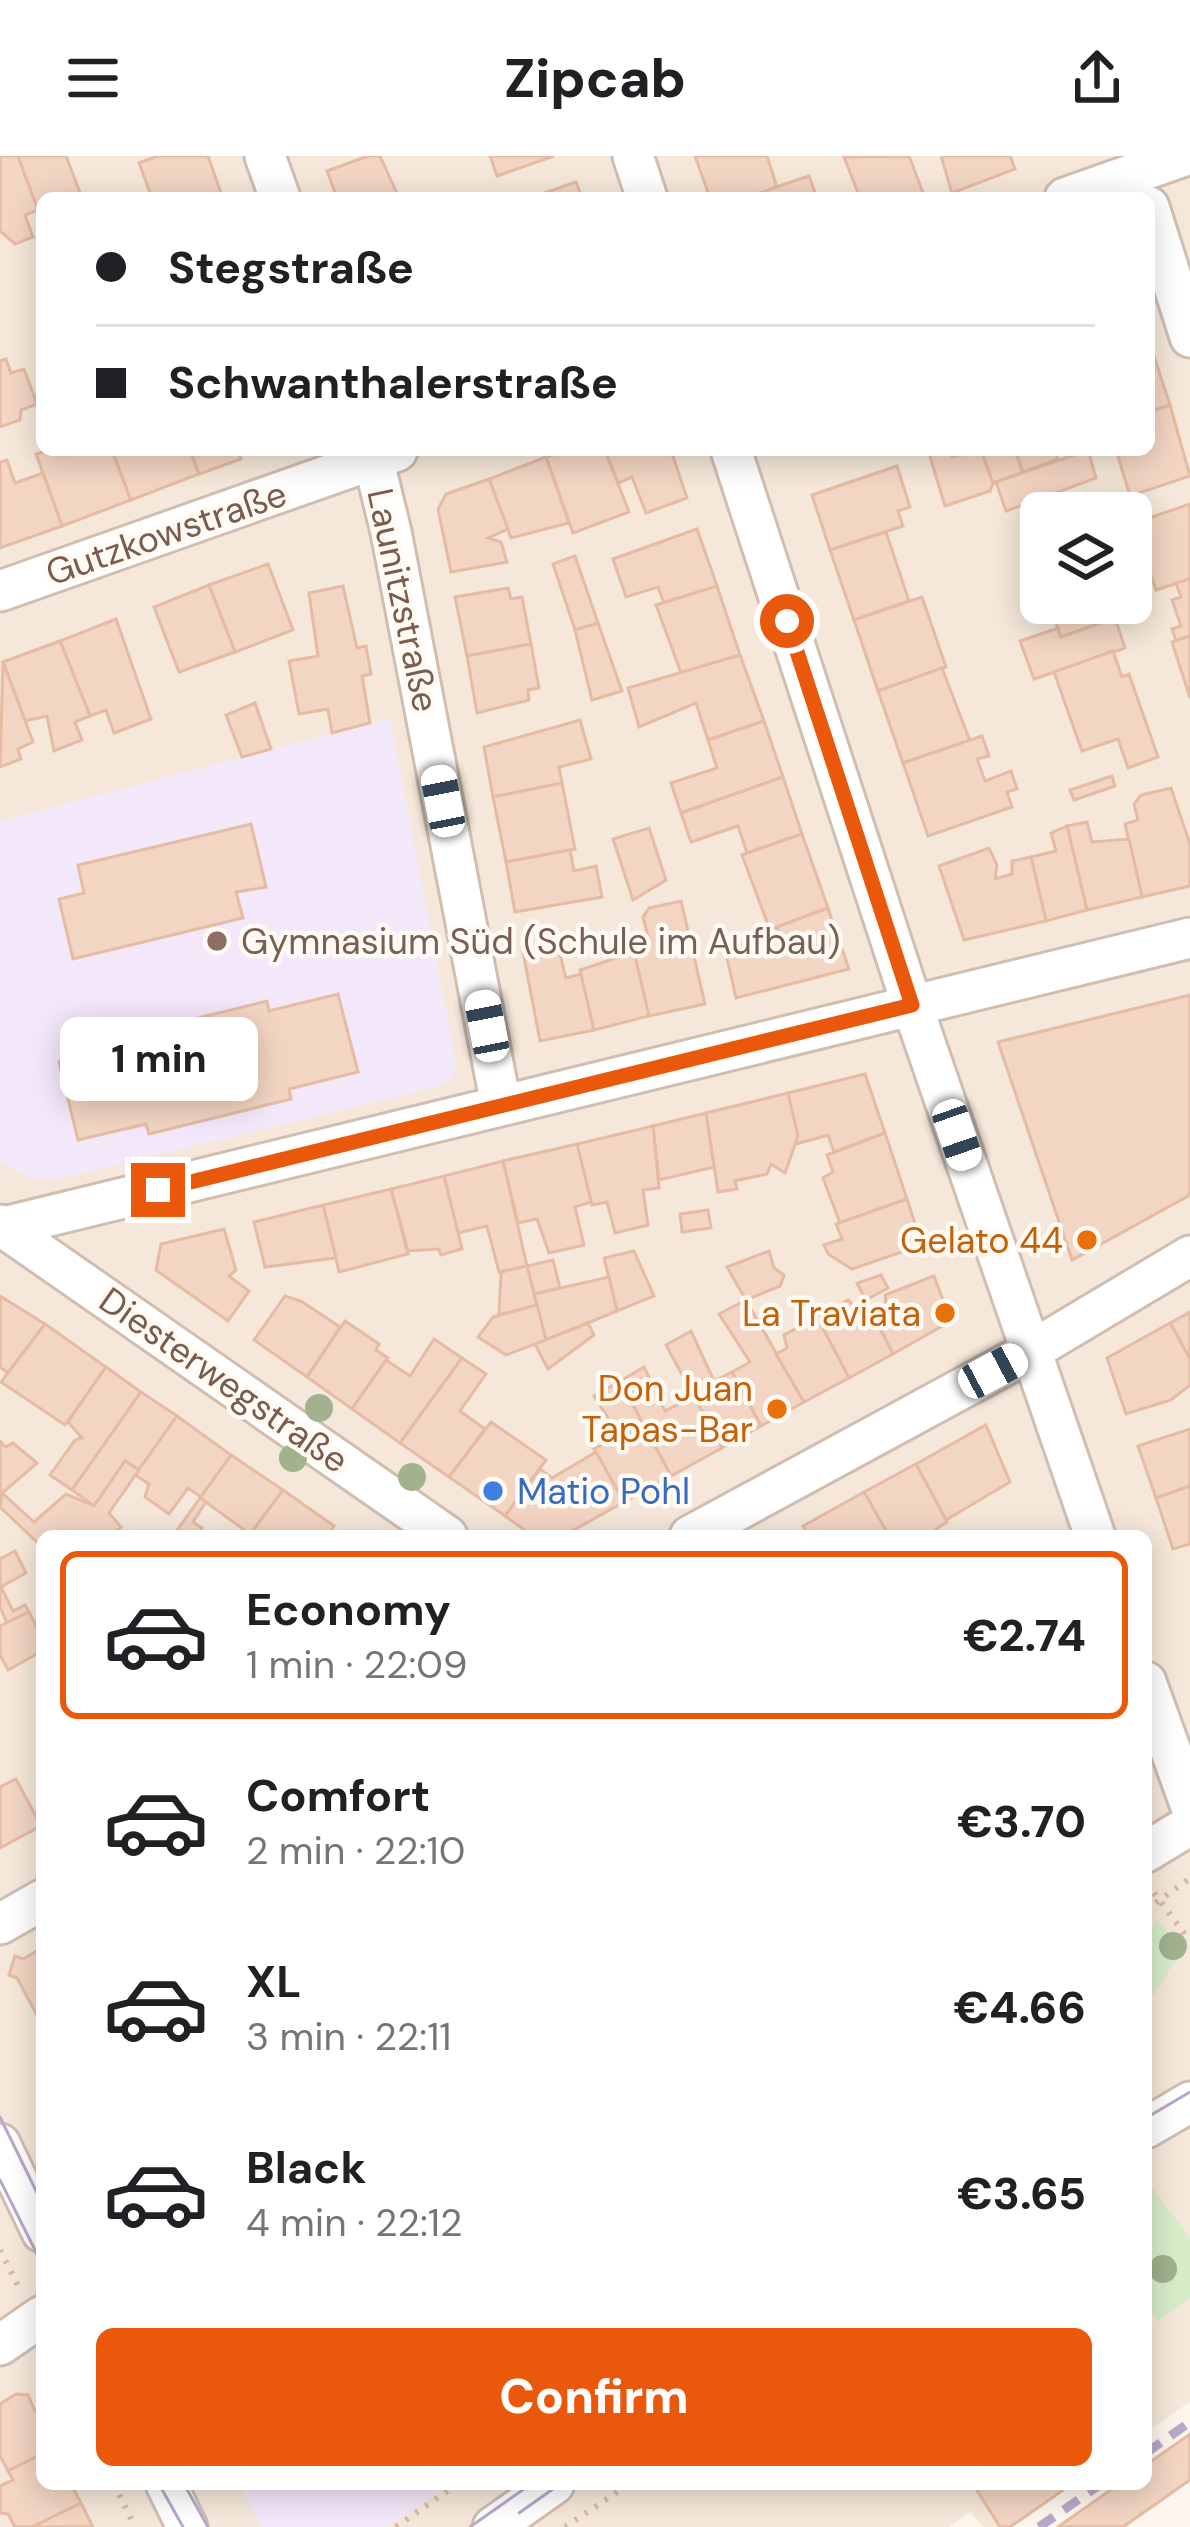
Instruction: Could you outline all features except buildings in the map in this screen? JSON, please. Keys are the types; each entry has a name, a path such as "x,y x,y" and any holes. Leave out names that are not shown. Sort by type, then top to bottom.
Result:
{"street":[{"path":"266,156 278,192"},
{"path":"633,156 645,192"},
{"path":"1095,192 1141,183 1184,156"},
{"path":"1155,227 1190,337"},
{"name":"Gutzkowstraße","path":"0,591 373,456"},
{"name":"Launitzstraße","path":"382,456 501,1105"},
{"path":"733,456 912,1005 1093,1530"},
{"path":"1,1226 1190,938"},
{"name":"Diesterwegstraße","path":"1,1226 438,1530"},
{"path":"701,1530 1031,1351 1190,1256"},
{"path":"1152,1699 1190,1804"},
{"path":"1152,1848 1190,1825"},
{"path":"0,1924 36,1903"},
{"path":"1152,2124 1190,2102"},
{"path":"0,2144 36,2219"},
{"path":"0,2345 36,2320"},
{"path":"169,2490 187,2527"},
{"path":"494,2527 546,2490"}],"path":[{"path":"1152,1901 1190,1878"},
{"path":"1156,1895 1190,1941"},
{"path":"117,2490 135,2527"},
{"path":"396,2527 449,2490"},
{"path":"565,2527 620,2490"}],"shaded area":[{"path":"0,156 1190,156 1190,2402 1152,2428 1152,1530 36,1530 36,2490 1063,2490 1010,2527 984,2527 970,2512 949,2527 0,2527"},
{"name":"Gymnasium Süd (Schule im Aufbau)","path":"390,718 456,1062 453,1077 441,1086 59,1179 28,1178 0,1160 0,821"},
{"path":"243,2490 441,2490 388,2527 261,2527"}],"green space":[{"path":"1157,1920 1181,1945 1152,1997 1152,1925"},
{"path":"1152,2187 1190,2238 1190,2299 1158,2321 1152,2312"}],"tram line":[{"path":"1152,2114 1190,2092"},
{"path":"0,2117 36,2191"},
{"path":"0,2180 36,2252"},
{"path":"162,2490 183,2527"},
{"path":"187,2490 208,2527"},
{"path":"470,2527 522,2490"},
{"path":"519,2513 552,2490"}],"railway":[{"path":"1152,2449 1190,2422"},
{"path":"1039,2527 1092,2490"}],"place":[{"name":"Gymnasium Süd (Schule im Aufbau)","path":"217,941"},
{"name":"Gelato 44","path":"1087,1240"},
{"name":"La Traviata","path":"945,1313"},
{"name":"Don Juan Tapas-Bar","path":"777,1409"},
{"name":"Matio Pohl","path":"493,1491"}],"route":[{"path":"158,1190 912,1005 787,621"}]}
